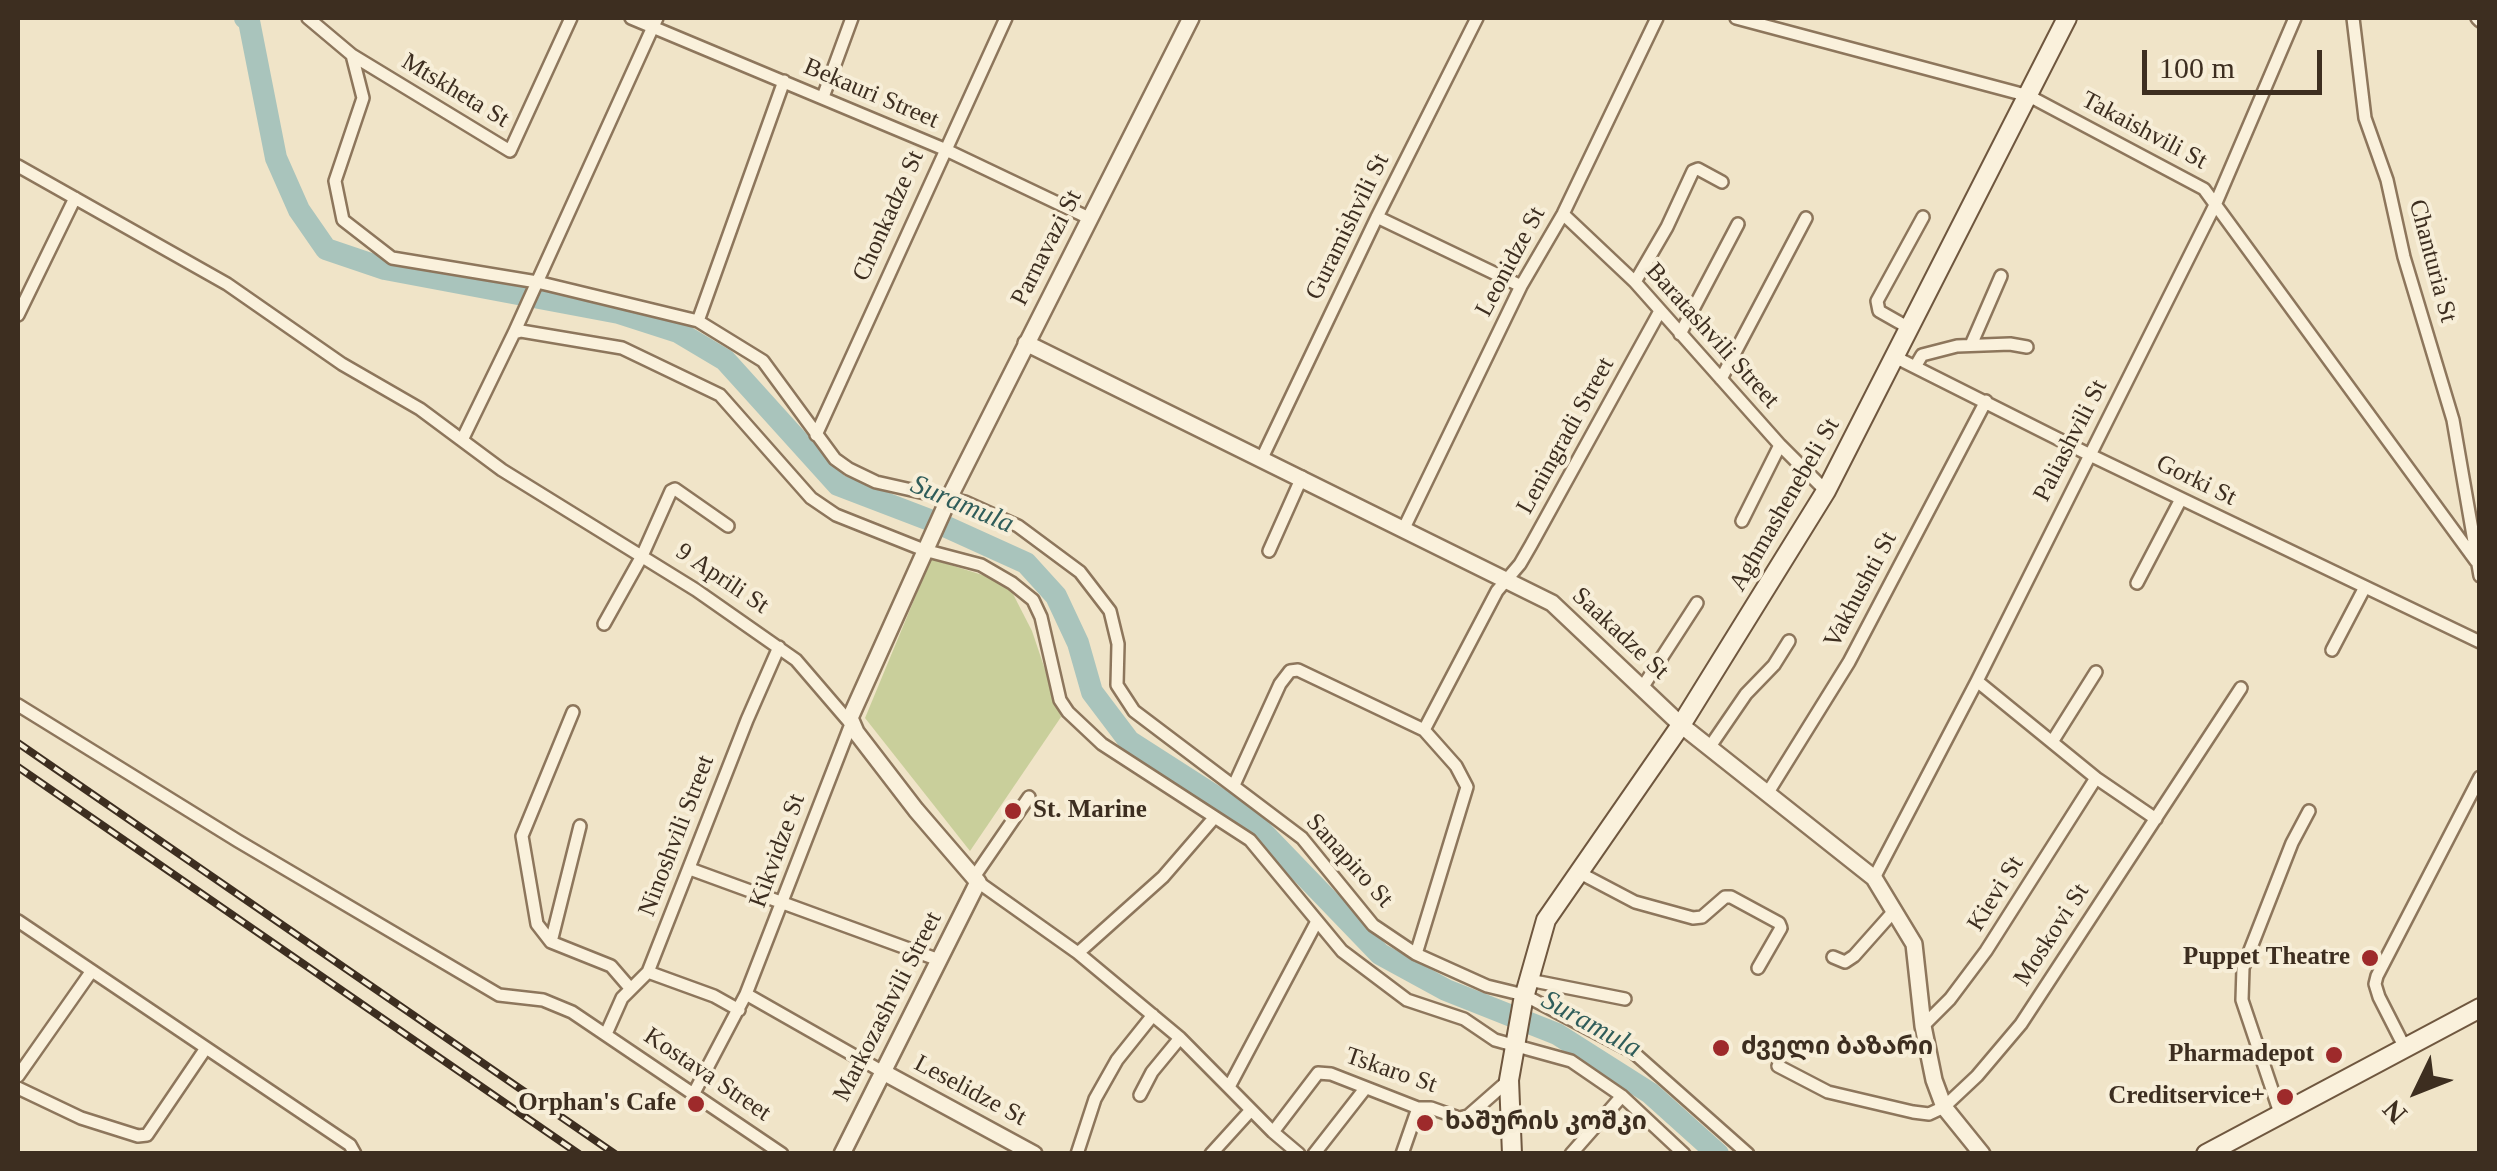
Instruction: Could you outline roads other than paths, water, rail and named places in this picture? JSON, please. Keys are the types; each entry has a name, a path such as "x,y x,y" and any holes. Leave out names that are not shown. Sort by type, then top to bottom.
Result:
{"main road":[{"name":"Aghmashenebeli St","path":"1512,1154 1509,1080 1525,992 1546,920 1681,725 1826,491 2067,18"},
{"path":"2212,1152 2280,1112 2480,1008"}],"street":[{"name":"Mtskheta St","path":"308,18 352,54 510,151 571,18"},
{"name":"Bekauri Street","path":"631,18 655,22 944,149 1090,220"},
{"path":"823,96 852,18"},
{"name":"Chonkadze St","path":"816,435 1006,18"},
{"name":"Parnavazi St","path":"927,545 1191,18"},
{"name":"Guramishvili St","path":"1262,458 1477,18"},
{"name":"Leonidze St","path":"1404,528 1521,286 1563,214 1658,18"},
{"name":"Takaishvili St","path":"1736,18 2029,96 2204,189 2476,561"},
{"name":"Paliashvili St","path":"1874,878 1977,682 2214,205 2295,18"},
{"name":"Chanturia St","path":"2352,18 2365,118 2387,180 2404,257 2454,420 2480,576"},
{"path":"462,440 655,22"},
{"name":"Sanapiro St","path":"352,54 363,98 335,181 342,220 392,258 537,282 698,321 763,361 835,458 862,475 948,499 1018,526 1080,572 1110,611 1118,644 1117,685 1134,711 1302,838 1374,925 1416,954 1487,986 1525,992 1633,1052 1748,1154"},
{"path":"698,321 784,81"},
{"name":"9 Aprili St","path":"18,166 228,284 342,364 420,409 502,470 642,556 796,660 976,879 1078,952 1153,1015 1299,1154"},
{"path":"1634,282 1667,227 1693,172 1698,169 1722,182"},
{"path":"18,316 75,198"},
{"name":"Baratashvili Street","path":"1563,214 1634,282 1826,491"},
{"path":"1377,216 1521,286"},
{"path":"1909,328 1879,311 1877,300 1923,216"},
{"path":"1720,379 1806,218"},
{"path":"1680,334 1738,224"},
{"path":"1971,344 2001,276"},
{"name":"Leningradi Street","path":"1424,730 1496,592 1531,546 1660,311"},
{"path":"515,329 622,348 720,395 812,498 836,515 982,565 1033,600 1041,617 1060,700 1068,712 1102,744 1250,840 1342,951 1407,1000 1464,1019 1496,1040 1571,1061 1622,1096 1684,1154"},
{"name":"Saakadze St","path":"1026,344 1552,603 1681,725 1874,878 1914,944 1922,1026 1944,1107 1982,1154"},
{"path":"1914,367 1922,356 1971,344 2027,348"},
{"name":"Gorki St","path":"1894,357 2480,642"},
{"name":"Vakhushti St","path":"1767,794 1849,662 1986,402"},
{"path":"1742,522 1780,445"},
{"path":"1269,551 1302,477"},
{"path":"604,624 642,556 668,494 675,490 728,526"},
{"path":"2138,583 2181,499"},
{"path":"851,724 861,689 927,545"},
{"path":"2332,650 2364,587"},
{"path":"1642,688 1697,603"},
{"path":"1709,748 1746,694 1790,641"},
{"name":"Ninoshvili Street","path":"606,1034 630,988 648,972 779,647"},
{"path":"1234,785 1280,684 1290,672 1298,670 1424,730 1456,766 1466,787 1416,954"},
{"path":"2052,742 2096,672"},
{"path":"1977,682 2096,778 2156,818"},
{"name":"Moskovi St","path":"1944,1107 1977,1076 2020,1024 2241,688"},
{"name":"Kostava Street","path":"18,705 238,842 498,995 558,1004 782,1154"},
{"path":"573,712 522,836 537,924 551,942 611,966 630,988"},
{"name":"Kikvidze St","path":"694,1092 746,994 851,724"},
{"path":"2404,1046 2379,998 2377,976 2480,777"},
{"name":"Kievi St","path":"1922,1026 1950,1000 1986,951 2096,778"},
{"path":"976,879 1028,797"},
{"path":"2280,1112 2242,1000 2243,968 2309,810"},
{"path":"1078,952 1163,877 1214,818"},
{"path":"551,942 580,826"},
{"path":"690,868 939,960"},
{"path":"1578,872 1635,902 1698,919 1724,897 1731,897 1781,928 1758,968"},
{"name":"Markozashvili Street","path":"842,1154 976,879"},
{"path":"1832,957 1845,962 1854,956 1894,910"},
{"path":"18,921 350,1145 355,1154"},
{"path":"1230,1087 1316,922"},
{"path":"18,1076 91,972"},
{"path":"648,972 714,996 738,1010"},
{"path":"1525,992 1624,998"},
{"path":"746,994 883,1072"},
{"path":"1077,1154 1095,1099 1116,1060 1153,1015"},
{"path":"1140,1094 1152,1072 1180,1038"},
{"path":"18,1088 81,1118 138,1136 147,1134 206,1048"},
{"path":"1778,1066 1828,1092 1913,1112 1929,1114 1944,1107"},
{"name":"Leselidze St","path":"883,1072 1034,1154"},
{"name":"Tskaro St","path":"1273,1132 1318,1073 1331,1074 1418,1108 1463,1118 1509,1080"},
{"path":"1314,1154 1364,1090"},
{"path":"1571,1154 1622,1096"},
{"path":"1402,1154 1418,1108"},
{"path":"1211,1154 1252,1110"},
{"path":"1583,1140 1590,1154"}],"waterway":[{"name":"Suramula","path":"245,18 249,21 276,158 299,210 326,249 385,269 619,313 678,332 725,360 838,485 940,524 1026,563 1056,596 1078,643 1092,692 1129,741 1249,818 1380,954 1446,990 1557,1034 1650,1093 1718,1154"}],"railway":[{"path":"18,743 615,1154"},
{"path":"18,767 579,1154"}],"place":[{"name":"St. Marine","path":"1013,811"},
{"name":"Puppet Theatre","path":"2370,958"},
{"name":"ძველი ბაზარი","path":"1721,1048"},
{"name":"Pharmadepot","path":"2334,1055"},
{"name":"Creditservice+","path":"2285,1097"},
{"name":"Orphan's Cafe","path":"696,1104"},
{"name":"ხაშურის კოშკი","path":"1425,1123"}]}
